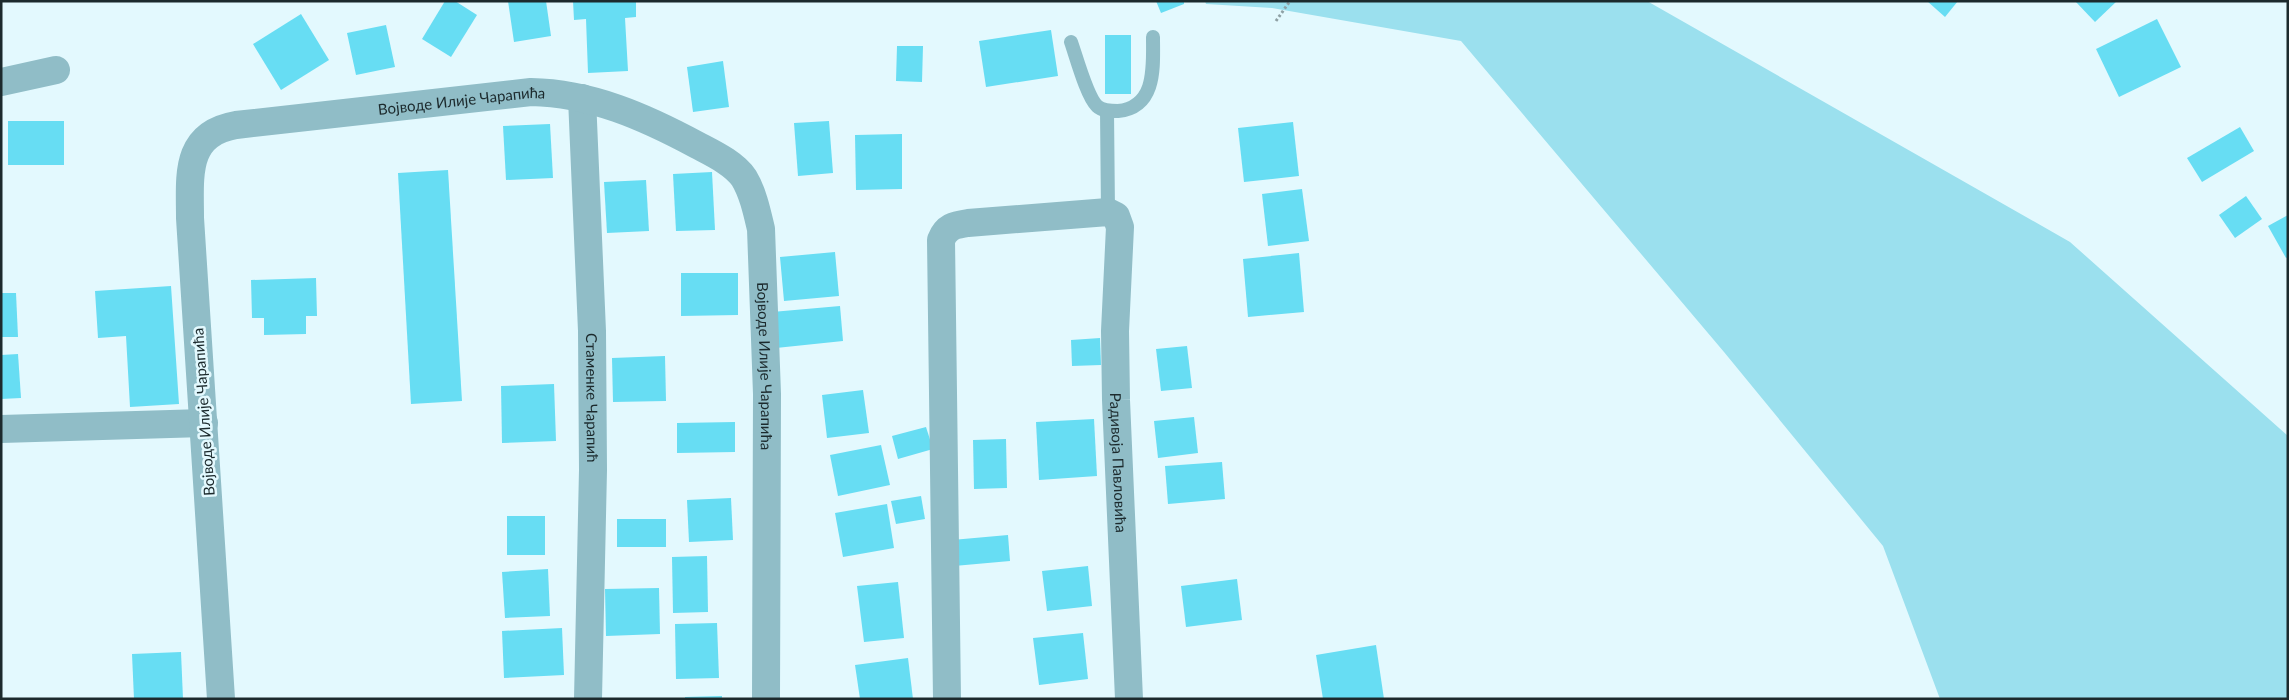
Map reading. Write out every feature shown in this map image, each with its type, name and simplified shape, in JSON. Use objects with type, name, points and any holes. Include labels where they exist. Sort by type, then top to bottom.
[{"type":"street","points":[[1,82],[56,70]]},
{"type":"street","name":"Војводе Илије Чарапића","points":[[221,699],[190,218],[191,166],[201,142],[220,128],[397,106],[531,92],[555,92],[618,107],[661,125],[720,158],[743,177],[755,203],[761,229],[767,394],[766,699]]},
{"type":"street","name":"Стаменке Чарапић","points":[[582,98],[592,331],[593,470],[588,699]]},
{"type":"street","points":[[947,699],[941,240],[945,232],[954,225],[968,222],[1114,220]]},
{"type":"street","name":"Радивоја Павловића","points":[[1114,220],[1116,400],[1129,699]]},
{"type":"street","points":[[1,430],[204,423]]},
{"type":"lane","points":[[1071,42],[1096,106],[1107,111],[1120,111],[1136,105],[1148,92],[1153,72],[1153,37]]},
{"type":"lane","points":[[1107,111],[1114,220]]},
{"type":"path","points":[[1276,22],[1290,1]]},
{"type":"shaded area","points":[[1205,1],[1647,1],[2070,242],[2288,436],[2288,699],[1940,699],[1883,546],[1724,352],[1461,41],[1272,8],[1206,4]]},
{"type":"building","points":[[445,1],[455,1],[477,15],[451,57],[422,39]]},
{"type":"building","points":[[508,1],[546,1],[551,36],[514,42]]},
{"type":"building","points":[[573,1],[636,1],[636,17],[625,18],[628,71],[588,73],[586,19],[574,20]]},
{"type":"building","points":[[1156,1],[1184,1],[1184,4],[1161,13]]},
{"type":"building","points":[[1927,1],[1958,1],[1945,17]]},
{"type":"building","points":[[2075,1],[2117,1],[2095,22]]},
{"type":"building","points":[[301,14],[329,60],[281,90],[253,44]]},
{"type":"building","points":[[2157,19],[2181,67],[2119,97],[2096,49]]},
{"type":"building","points":[[386,25],[395,67],[356,75],[347,33]]},
{"type":"building","points":[[1051,30],[1058,76],[986,87],[979,41]]},
{"type":"building","points":[[1105,35],[1131,35],[1131,94],[1105,94]]},
{"type":"building","points":[[897,46],[923,46],[922,82],[896,81]]},
{"type":"building","points":[[723,61],[729,107],[693,112],[687,67]]},
{"type":"building","points":[[8,121],[64,121],[64,165],[8,165]]},
{"type":"building","points":[[829,121],[833,173],[798,176],[794,123]]},
{"type":"building","points":[[1293,122],[1299,176],[1244,182],[1238,128]]},
{"type":"building","points":[[550,124],[553,178],[506,180],[503,126]]},
{"type":"building","points":[[2240,127],[2254,151],[2202,182],[2187,158]]},
{"type":"building","points":[[902,134],[902,189],[856,190],[855,135]]},
{"type":"building","points":[[448,170],[462,401],[411,404],[398,173]]},
{"type":"building","points":[[712,172],[715,230],[676,231],[673,174]]},
{"type":"building","points":[[646,180],[649,231],[607,233],[604,182]]},
{"type":"building","points":[[1302,189],[1309,241],[1268,246],[1262,194]]},
{"type":"building","points":[[2246,196],[2262,219],[2235,238],[2219,215]]},
{"type":"building","points":[[2288,215],[2288,257],[2286,258],[2268,226]]},
{"type":"building","points":[[835,252],[839,296],[784,301],[780,257]]},
{"type":"building","points":[[1299,253],[1304,312],[1248,317],[1243,259]]},
{"type":"building","points":[[681,273],[738,273],[738,315],[681,316]]},
{"type":"building","points":[[316,278],[317,316],[306,316],[306,334],[264,335],[264,318],[252,318],[251,280]]},
{"type":"building","points":[[171,286],[179,404],[130,407],[126,336],[98,338],[95,291]]},
{"type":"building","points":[[1,293],[16,293],[18,337],[1,337]]},
{"type":"building","points":[[840,306],[843,341],[776,348],[772,312]]},
{"type":"building","points":[[1100,338],[1101,365],[1072,366],[1071,340]]},
{"type":"building","points":[[1187,346],[1192,388],[1161,391],[1156,349]]},
{"type":"building","points":[[18,354],[21,398],[1,399],[1,355]]},
{"type":"building","points":[[665,356],[666,401],[613,402],[612,358]]},
{"type":"building","points":[[554,384],[556,441],[502,443],[501,386]]},
{"type":"building","points":[[863,390],[869,433],[827,438],[822,395]]},
{"type":"building","points":[[1194,417],[1198,453],[1158,458],[1154,421]]},
{"type":"building","points":[[1094,419],[1097,476],[1039,480],[1036,422]]},
{"type":"building","points":[[735,422],[735,452],[677,453],[677,423]]},
{"type":"building","points":[[926,427],[933,449],[898,459],[892,436]]},
{"type":"building","points":[[1006,439],[1007,488],[974,489],[973,440]]},
{"type":"building","points":[[881,445],[890,485],[838,496],[830,455]]},
{"type":"building","points":[[1222,462],[1225,499],[1168,504],[1165,466]]},
{"type":"building","points":[[921,496],[925,519],[896,524],[891,501]]},
{"type":"building","points":[[731,498],[733,540],[689,542],[687,500]]},
{"type":"building","points":[[887,504],[894,548],[843,557],[835,513]]},
{"type":"building","points":[[507,516],[545,516],[545,555],[507,555]]},
{"type":"building","points":[[617,519],[666,519],[666,547],[617,547]]},
{"type":"building","points":[[1008,535],[1010,561],[954,566],[952,540]]},
{"type":"building","points":[[707,556],[708,612],[673,613],[672,557]]},
{"type":"building","points":[[1088,566],[1092,606],[1047,611],[1042,571]]},
{"type":"building","points":[[548,569],[550,616],[505,618],[502,572]]},
{"type":"building","points":[[1237,579],[1242,620],[1186,627],[1181,586]]},
{"type":"building","points":[[898,582],[904,638],[864,642],[857,586]]},
{"type":"building","points":[[659,588],[660,634],[606,636],[605,589]]},
{"type":"building","points":[[717,623],[719,678],[676,679],[675,624]]},
{"type":"building","points":[[562,628],[564,675],[504,678],[502,631]]},
{"type":"building","points":[[1083,633],[1088,679],[1039,685],[1033,638]]},
{"type":"building","points":[[1376,645],[1384,699],[1323,699],[1316,655]]},
{"type":"building","points":[[181,652],[183,699],[134,699],[132,654]]},
{"type":"building","points":[[908,658],[913,699],[860,699],[855,665]]},
{"type":"building","points":[[722,696],[722,699],[685,699],[685,697]]}]
